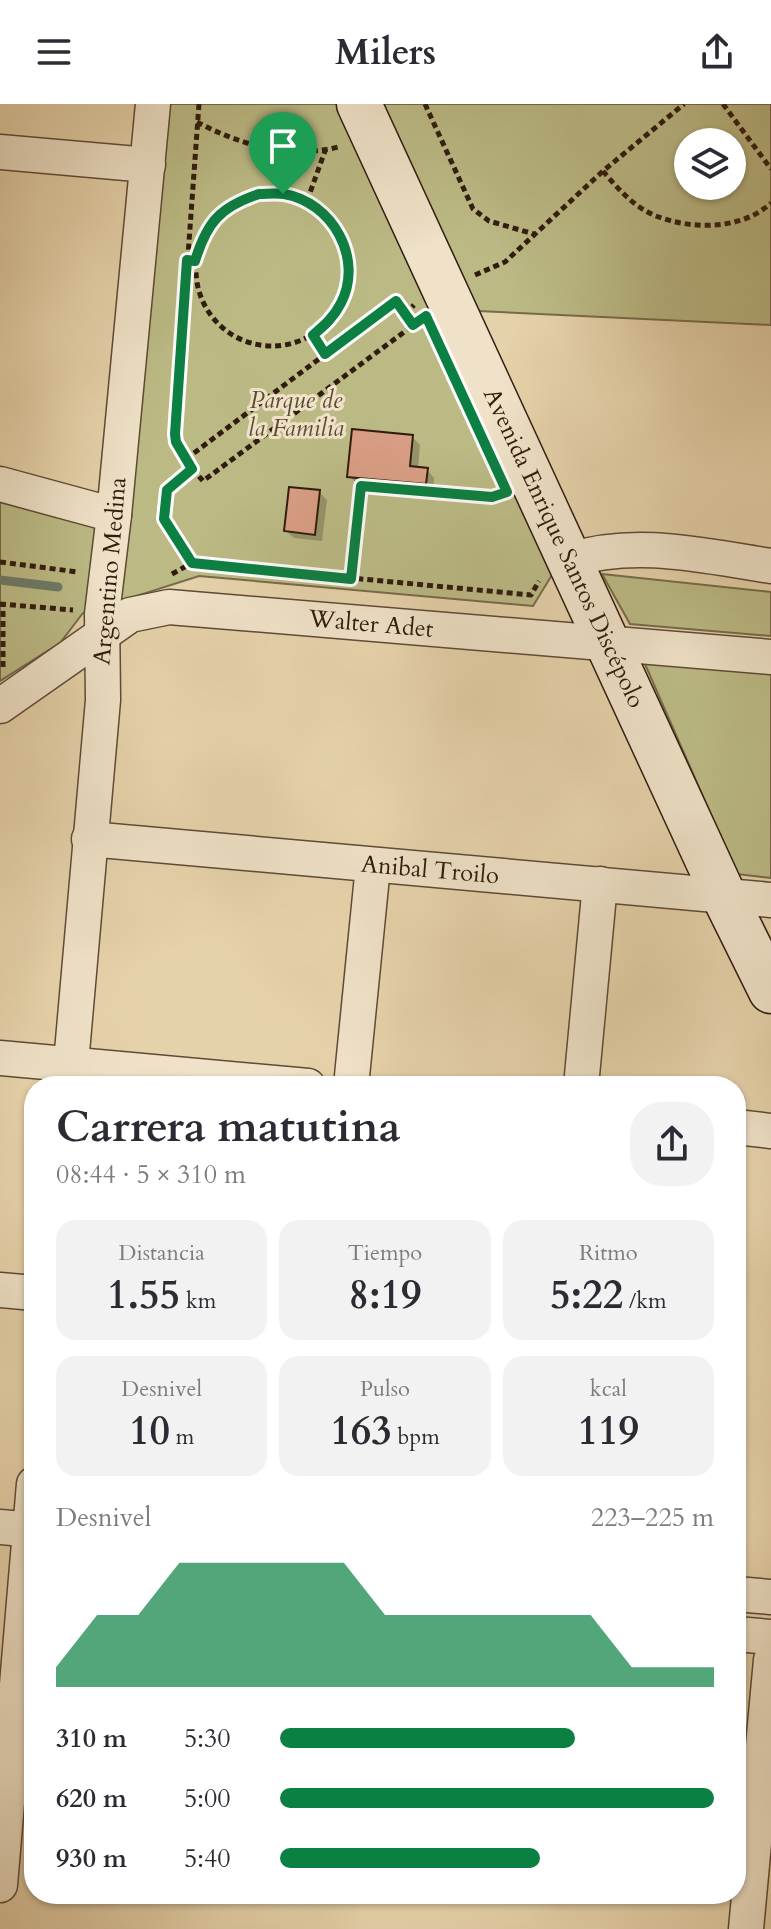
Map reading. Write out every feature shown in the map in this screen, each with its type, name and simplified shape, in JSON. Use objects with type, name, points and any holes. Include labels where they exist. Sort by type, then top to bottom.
[{"type":"main road","name":"Avenida Enrique Santos Discépolo","points":[[359,104],[435,300],[557,564],[608,644],[771,991]]},
{"type":"street","name":"Argentino Medina","points":[[70,1075],[103,700],[101,633],[153,104]]},
{"type":"street","points":[[0,152],[148,165]]},
{"type":"street","points":[[0,484],[114,515]]},
{"type":"street","points":[[557,564],[622,549],[669,551],[771,566]]},
{"type":"street","name":"Walter Adet","points":[[0,706],[130,615],[169,607],[771,657]]},
{"type":"street","name":"Anibal Troilo","points":[[89,839],[771,900]]},
{"type":"street","points":[[352,1076],[373,866]]},
{"type":"street","points":[[582,1076],[600,884]]},
{"type":"street","points":[[0,1058],[70,1075],[92,1076]]},
{"type":"street","points":[[746,1128],[771,1131]]},
{"type":"street","points":[[0,1290],[24,1292]]},
{"type":"street","points":[[0,1885],[20,1810],[21,1529]]},
{"type":"street","points":[[746,1595],[771,1597]]},
{"type":"street","points":[[746,1635],[771,1637]]},
{"type":"street","points":[[746,1852],[771,1660]]},
{"type":"street","points":[[745,1904],[746,1929]]},
{"type":"path","points":[[199,104],[175,434],[186,459],[203,481],[413,325],[435,300],[505,262],[603,171],[684,104]]},
{"type":"path","points":[[425,104],[473,209],[489,221],[534,234]]},
{"type":"path","points":[[723,104],[771,169]]},
{"type":"path","points":[[197,122],[221,135],[262,147],[300,152],[344,146]]},
{"type":"path","points":[[307,201],[325,151]]},
{"type":"path","points":[[603,171],[623,195],[655,216],[693,224],[732,225],[763,211],[771,203]]},
{"type":"path","points":[[259,194],[283,194],[307,201],[326,215],[340,233],[348,255],[349,278],[343,300],[331,320],[313,335],[290,345],[266,346],[242,340],[221,327],[205,308],[196,285],[195,261],[202,237],[216,217],[235,202],[259,194]]},
{"type":"path","points":[[187,260],[195,261]]},
{"type":"path","points":[[405,314],[424,295],[435,300]]},
{"type":"path","points":[[186,459],[396,301],[413,325]]},
{"type":"path","points":[[313,335],[325,354]]},
{"type":"path","points":[[192,469],[167,490],[164,519],[192,563],[531,595],[557,564]]},
{"type":"path","points":[[351,579],[361,486],[492,497],[507,492]]},
{"type":"path","points":[[0,562],[90,573]]},
{"type":"path","points":[[2,673],[3,604]]},
{"type":"path","points":[[64,619],[78,604]]},
{"type":"path","points":[[2,673],[14,663]]},
{"type":"green space","name":"Parque de la Familia","points":[[153,104],[771,104],[771,325],[435,309],[555,570],[533,606],[199,576],[83,613],[60,643],[0,681],[0,484],[113,514]]},
{"type":"green space","points":[[602,574],[771,592],[771,636],[630,624]]},
{"type":"green space","points":[[641,655],[771,665],[771,878],[737,874]]},
{"type":"building","points":[[352,429],[413,435],[410,466],[428,468],[426,484],[347,477]]},
{"type":"building","points":[[289,487],[320,490],[315,535],[284,531]]},
{"type":"waterway","points":[[0,580],[58,587]]},
{"type":"route","points":[[259,194],[283,194],[307,201],[326,215],[340,233],[348,255],[349,278],[343,300],[331,320],[313,335],[325,354],[396,301],[413,325],[426,316],[507,492],[492,497],[361,486],[351,579],[192,563],[164,519],[167,490],[192,469],[176,442],[175,434],[187,260],[195,261],[202,237],[216,217],[235,202],[259,194]]}]
